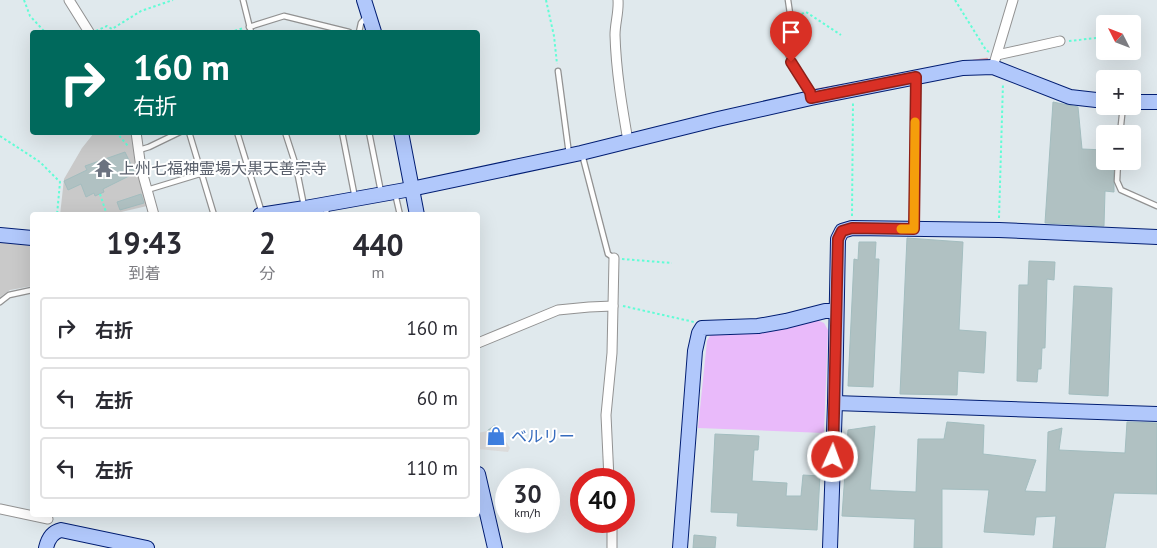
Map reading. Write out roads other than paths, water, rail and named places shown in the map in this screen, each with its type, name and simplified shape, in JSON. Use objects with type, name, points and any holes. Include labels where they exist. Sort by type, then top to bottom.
[{"type":"street","points":[[69,0],[89,30]]},
{"type":"street","points":[[364,0],[372,30]]},
{"type":"street","points":[[618,0],[619,10],[615,33],[618,81],[628,141]]},
{"type":"street","points":[[995,61],[1013,0]]},
{"type":"street","points":[[291,212],[305,208],[326,210],[355,200],[575,154],[811,98],[995,61],[1060,40]]},
{"type":"street","points":[[995,61],[1008,72],[1044,88],[1070,96],[1096,100]]},
{"type":"street","points":[[914,229],[916,77]]},
{"type":"street","points":[[1141,102],[1157,102]]},
{"type":"street","points":[[136,135],[153,212]]},
{"type":"street","points":[[402,135],[416,212]]},
{"type":"street","points":[[830,548],[838,239],[842,231],[852,228],[999,230],[1157,236]]},
{"type":"street","points":[[0,235],[30,238]]},
{"type":"street","points":[[608,468],[606,414],[612,353],[614,258]]},
{"type":"street","points":[[480,342],[558,310],[613,306]]},
{"type":"street","points":[[680,548],[695,351],[702,328],[710,326],[758,326],[825,311],[836,311]]},
{"type":"street","points":[[835,402],[1157,414]]},
{"type":"street","points":[[480,483],[495,548]]},
{"type":"street","points":[[0,508],[30,514]]},
{"type":"street","points":[[49,517],[54,533]]},
{"type":"street","points":[[46,548],[48,540],[54,533],[61,530],[147,548]]},
{"type":"street","points":[[612,533],[612,548]]},
{"type":"lane","points":[[243,0],[246,6],[250,30]]},
{"type":"lane","points":[[788,0],[792,27],[786,40],[787,51],[791,62],[810,92],[811,98]]},
{"type":"lane","points":[[359,30],[361,23],[369,15]]},
{"type":"lane","points":[[249,27],[280,16],[341,30]]},
{"type":"lane","points":[[325,30],[326,26]]},
{"type":"lane","points":[[558,71],[575,154],[608,254],[614,258]]},
{"type":"lane","points":[[139,150],[149,148],[174,135]]},
{"type":"lane","points":[[190,135],[213,212]]},
{"type":"lane","points":[[238,135],[260,212]]},
{"type":"lane","points":[[286,135],[296,166],[305,208]]},
{"type":"lane","points":[[343,135],[355,200]]},
{"type":"lane","points":[[370,135],[388,193],[398,212]]},
{"type":"lane","points":[[1117,170],[1116,181],[1121,190],[1157,206]]},
{"type":"lane","points":[[147,190],[202,174]]},
{"type":"lane","points":[[0,302],[9,295],[30,290]]},
{"type":"waterway","points":[[973,61],[987,59]]},
{"type":"waterway","points":[[815,90],[843,85]]},
{"type":"place","name":"上州七福神霊場大黒天善宗寺","points":[[104,168]]},
{"type":"place","name":"ベルリー","points":[[496,436]]}]
